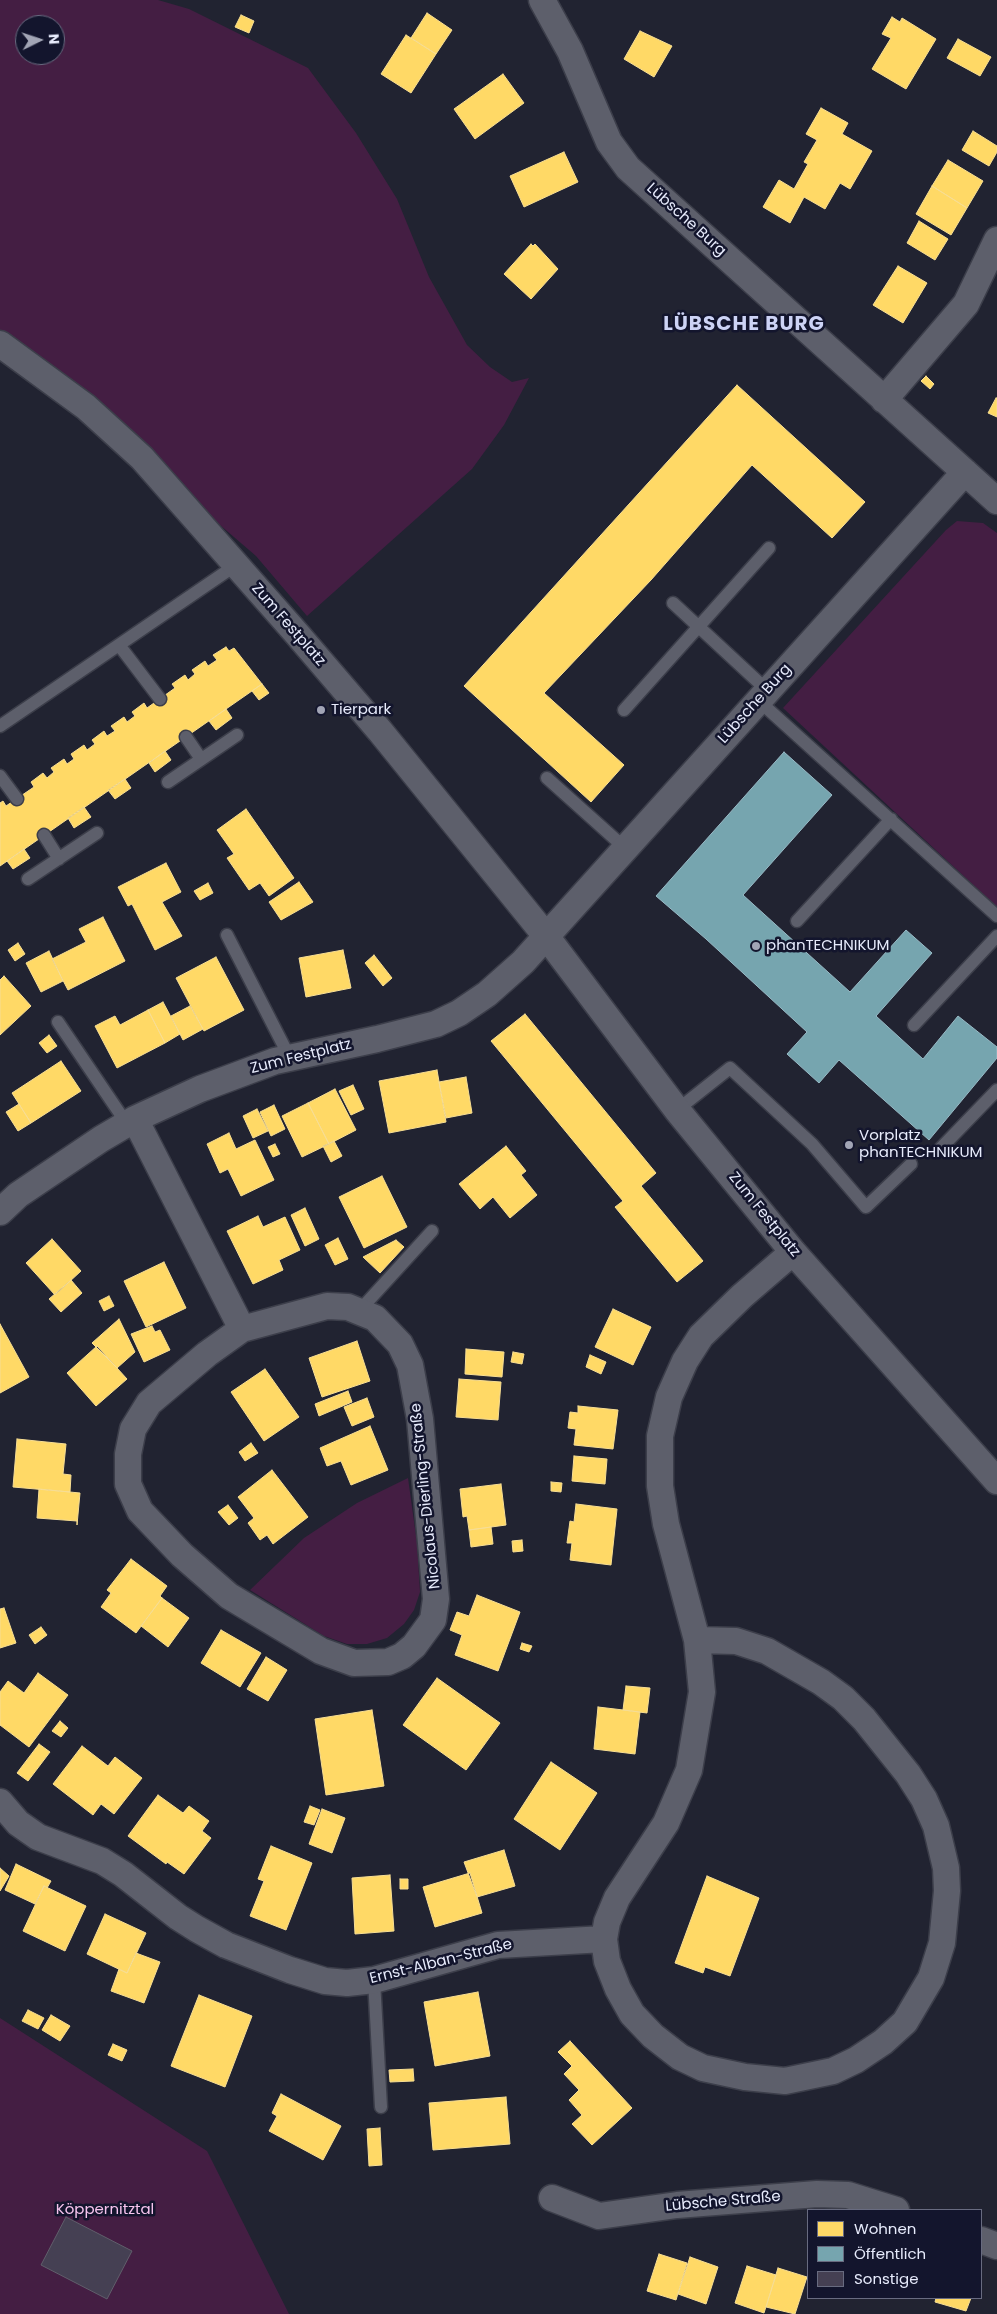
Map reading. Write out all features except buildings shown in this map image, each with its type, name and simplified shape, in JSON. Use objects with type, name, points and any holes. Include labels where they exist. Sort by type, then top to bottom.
[{"type":"street","name":"Lübsche Burg","points":[[542,0],[570,51],[609,142],[628,168],[997,501]]},
{"type":"street","points":[[884,400],[966,304],[997,240]]},
{"type":"street","name":"Zum Festplatz","points":[[0,344],[86,407],[142,458],[236,565],[380,731],[546,936],[677,1110],[793,1252],[997,1481]]},
{"type":"street","name":"Lübsche Burg","points":[[546,936],[964,472]]},
{"type":"street","name":"Zum Festplatz","points":[[0,1212],[18,1195],[131,1122],[235,1074],[290,1058],[419,1029],[459,1013],[510,975],[546,936]]},
{"type":"street","points":[[131,1122],[242,1329]]},
{"type":"street","points":[[697,1640],[736,1641],[767,1651],[821,1682],[864,1719],[908,1774],[924,1799],[936,1826],[946,1868],[947,1891],[942,1944],[931,1978],[905,2022],[883,2042],[856,2060],[833,2071],[785,2081],[745,2077],[702,2068],[680,2057],[653,2036],[632,2014],[618,1989],[606,1961],[604,1939],[606,1922],[617,1898],[666,1823],[689,1770],[702,1692],[697,1640],[666,1524],[660,1486],[660,1436],[669,1396],[685,1361],[701,1336],[742,1296],[793,1252]]},
{"type":"street","name":"Nicolaus-Dierling-Straße","points":[[327,1306],[348,1307],[360,1310],[375,1318],[389,1330],[400,1344],[410,1365],[420,1419],[436,1599],[433,1620],[414,1646],[402,1656],[388,1662],[354,1662],[320,1651],[229,1596],[151,1525],[140,1511],[128,1484],[128,1454],[133,1429],[149,1403],[207,1354],[242,1329],[327,1306]]},
{"type":"street","name":"Ernst-Alban-Straße","points":[[0,1802],[18,1823],[38,1837],[102,1862],[123,1874],[178,1917],[226,1945],[325,1982],[347,1983],[374,1980],[498,1946],[604,1939]]},
{"type":"street","name":"Lübsche Straße","points":[[552,2198],[599,2216],[677,2205],[817,2194],[848,2195],[893,2209]]},
{"type":"street","points":[[982,2240],[997,2246]]},
{"type":"lane","points":[[624,710],[769,548]]},
{"type":"lane","points":[[0,726],[236,565]]},
{"type":"lane","points":[[673,604],[698,626],[764,696],[891,819],[997,916]]},
{"type":"lane","points":[[119,645],[160,699]]},
{"type":"lane","points":[[168,782],[237,735]]},
{"type":"lane","points":[[186,737],[201,760]]},
{"type":"lane","points":[[0,776],[17,799]]},
{"type":"lane","points":[[547,778],[625,848]]},
{"type":"lane","points":[[797,921],[891,819]]},
{"type":"lane","points":[[28,879],[97,833]]},
{"type":"lane","points":[[44,835],[59,859]]},
{"type":"lane","points":[[227,935],[290,1058]]},
{"type":"lane","points":[[914,1025],[997,936]]},
{"type":"lane","points":[[58,1022],[131,1122]]},
{"type":"lane","points":[[677,1110],[730,1068],[812,1144],[866,1207],[912,1164]]},
{"type":"lane","points":[[940,1149],[997,1090]]},
{"type":"lane","points":[[360,1310],[432,1231]]},
{"type":"lane","points":[[374,1980],[381,2107]]},
{"type":"green space","points":[[0,0],[158,0],[189,9],[308,68],[356,133],[397,199],[429,277],[467,345],[490,367],[512,382],[529,378],[504,425],[472,469],[307,616],[256,556],[142,458],[0,344]]},
{"type":"green space","points":[[957,521],[983,523],[997,533],[997,907],[783,708],[946,530]]},
{"type":"green space","points":[[408,1478],[417,1543],[420,1592],[414,1610],[404,1624],[387,1638],[367,1644],[347,1644],[324,1636],[250,1590],[304,1538],[357,1503]]},
{"type":"green space","name":"Köppernitztal","points":[[0,2018],[207,2151],[289,2314],[0,2314]]},
{"type":"place","name":"Tierpark","points":[[321,710]]},
{"type":"place","name":"phanTECHNIKUM","points":[[756,946]]},
{"type":"place","name":"Vorplatz phanTECHNIKUM","points":[[849,1145]]},
{"type":"district","name":"LÜBSCHE BURG","points":[[744,325]]}]
